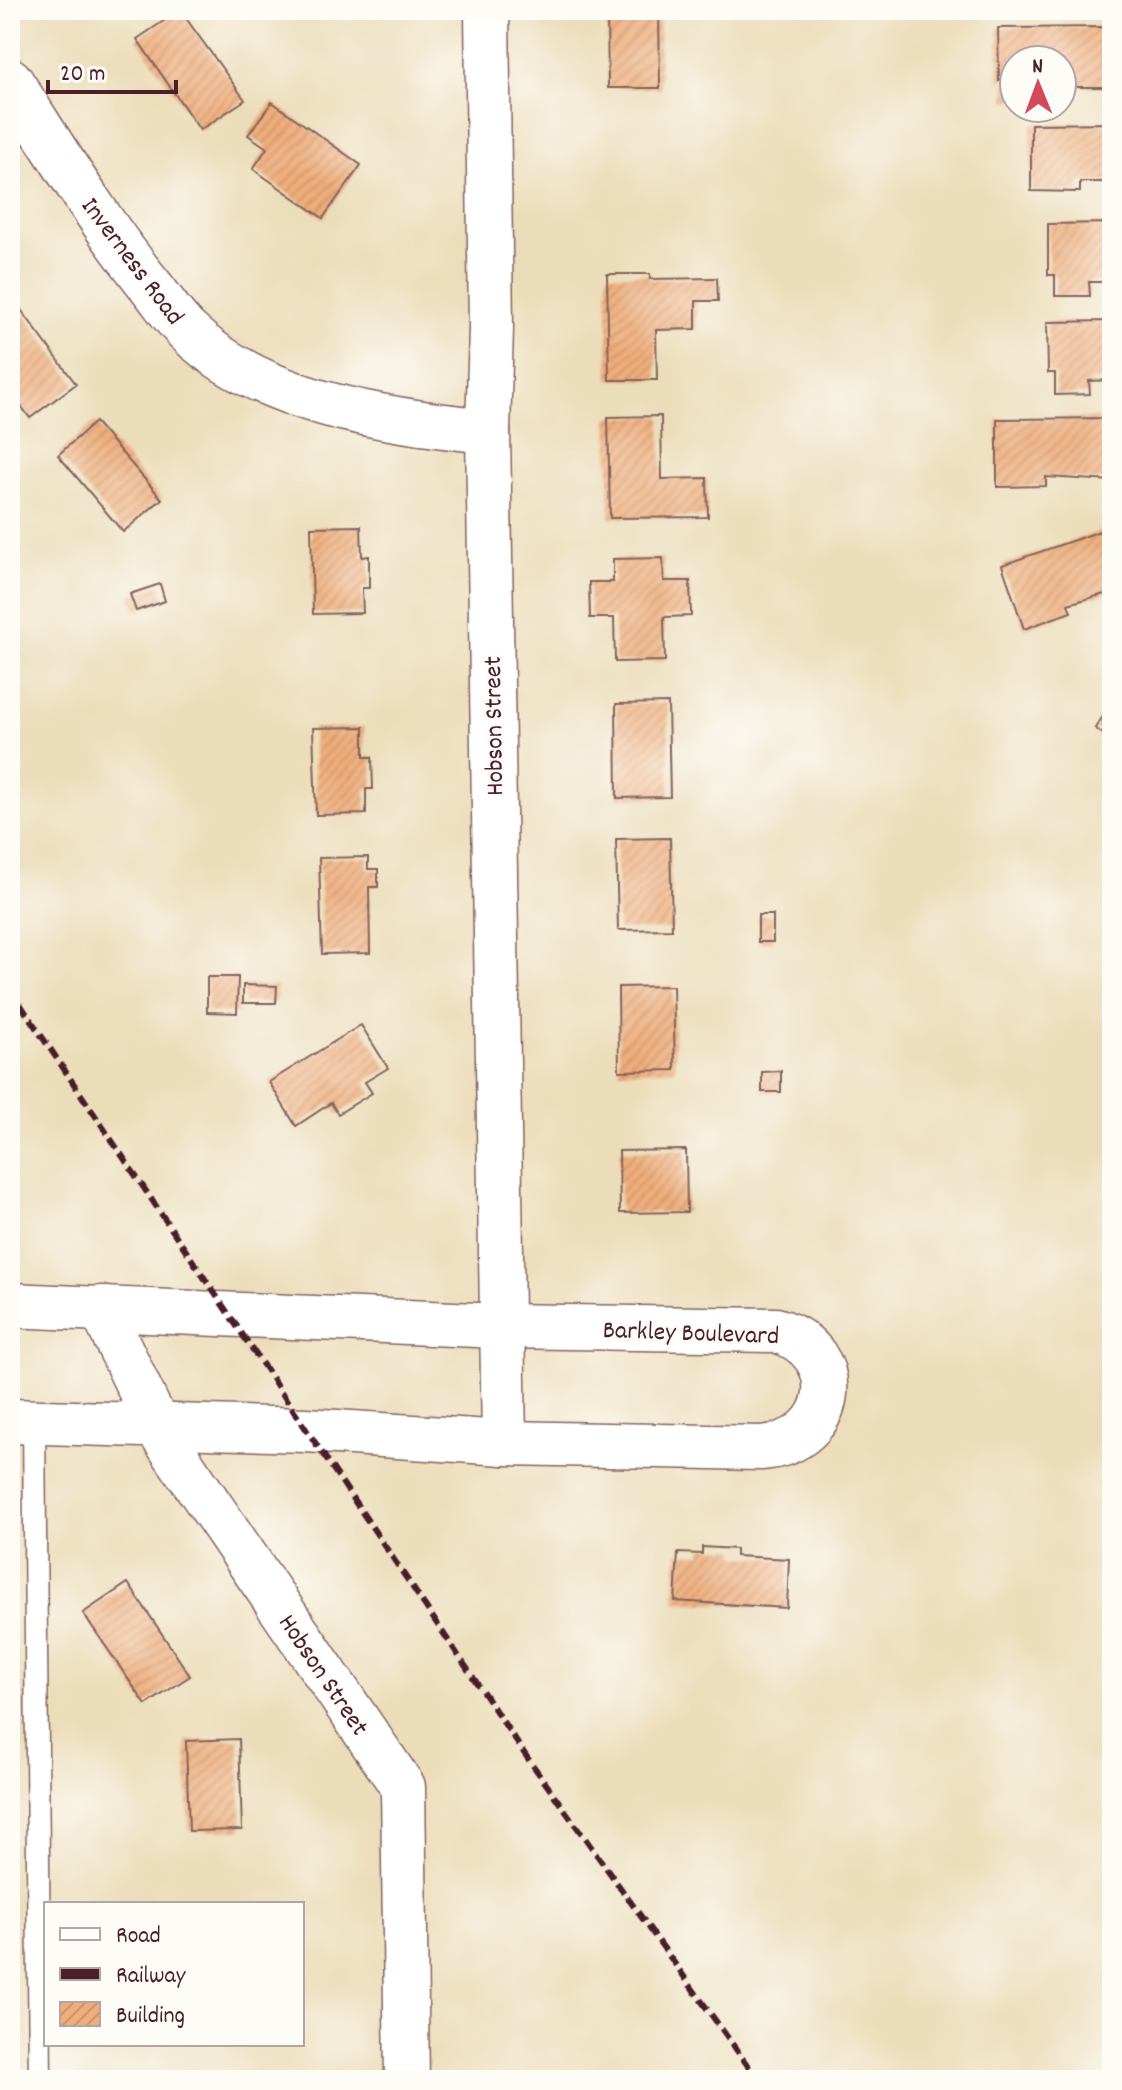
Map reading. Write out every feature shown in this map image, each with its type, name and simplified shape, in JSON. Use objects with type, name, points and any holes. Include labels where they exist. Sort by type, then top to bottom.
[{"type":"street","name":"Hobson Street","points":[[487,10],[491,328],[488,431],[504,1443]]},
{"type":"street","name":"Inverness Road","points":[[10,80],[122,251],[189,333],[241,369],[292,392],[390,420],[488,431]]},
{"type":"street","name":"Barkley Boulevard","points":[[10,1305],[500,1326],[776,1330],[806,1344],[816,1356],[826,1387],[824,1404],[807,1432],[778,1447],[504,1443],[157,1425],[22,1422]]},
{"type":"street","name":"Hobson Street","points":[[101,1308],[157,1425],[403,1787],[407,2080]]},
{"type":"lane","points":[[22,1422],[40,2080]]},
{"type":"building","points":[[180,10],[245,100],[200,130],[137,39]]},
{"type":"building","points":[[607,10],[659,10],[660,88],[608,88]]},
{"type":"building","points":[[1104,27],[1104,54],[1112,54],[1112,87],[1078,87],[1078,44],[998,44],[998,28]]},
{"type":"building","points":[[272,102],[361,165],[323,218],[253,169],[267,148],[248,135]]},
{"type":"building","points":[[1112,123],[1112,182],[1080,182],[1080,192],[1031,191],[1031,124]]},
{"type":"building","points":[[1112,223],[1112,282],[1089,282],[1090,296],[1055,296],[1055,275],[1048,275],[1048,224]]},
{"type":"building","points":[[607,274],[650,274],[650,279],[717,278],[718,301],[696,301],[696,329],[656,330],[657,380],[609,380]]},
{"type":"building","points":[[19,307],[76,384],[30,418],[10,391],[10,313]]},
{"type":"building","points":[[1112,321],[1112,380],[1089,381],[1090,394],[1055,395],[1055,373],[1048,373],[1047,322]]},
{"type":"building","points":[[661,416],[662,479],[707,478],[708,517],[610,518],[608,417]]},
{"type":"building","points":[[1112,418],[1112,481],[1046,477],[1046,486],[997,487],[997,419]]},
{"type":"building","points":[[95,422],[162,499],[123,532],[58,455]]},
{"type":"building","points":[[361,526],[362,557],[369,556],[369,588],[362,588],[363,613],[313,614],[311,527]]},
{"type":"building","points":[[1112,527],[1112,592],[1068,604],[1071,612],[1024,629],[1002,565]]},
{"type":"building","points":[[663,558],[664,581],[690,581],[691,616],[664,617],[665,661],[615,662],[614,618],[590,618],[589,582],[613,582],[613,559]]},
{"type":"building","points":[[160,584],[165,601],[136,611],[130,594]]},
{"type":"building","points":[[668,703],[670,797],[617,798],[616,704]]},
{"type":"building","points":[[1112,704],[1112,741],[1095,728]]},
{"type":"building","points":[[364,727],[364,757],[372,757],[373,789],[366,789],[366,814],[316,815],[313,728]]},
{"type":"building","points":[[670,838],[672,929],[618,930],[616,839]]},
{"type":"building","points":[[368,857],[368,869],[378,869],[378,887],[369,887],[370,953],[322,954],[319,858]]},
{"type":"building","points":[[758,915],[773,915],[773,942],[758,942]]},
{"type":"building","points":[[207,977],[238,977],[237,1013],[207,1012]]},
{"type":"building","points":[[243,985],[277,986],[276,1003],[243,1003]]},
{"type":"building","points":[[673,986],[675,1070],[619,1071],[618,987]]},
{"type":"building","points":[[361,1025],[388,1068],[365,1082],[372,1093],[338,1114],[331,1103],[296,1126],[269,1082]]},
{"type":"building","points":[[781,1071],[781,1092],[762,1092],[762,1072]]},
{"type":"building","points":[[686,1150],[687,1212],[620,1213],[619,1151]]},
{"type":"building","points":[[702,1547],[736,1549],[736,1556],[789,1559],[787,1608],[675,1601],[678,1553],[702,1554]]},
{"type":"building","points":[[128,1583],[190,1676],[146,1705],[83,1613]]},
{"type":"building","points":[[239,1739],[242,1830],[189,1831],[186,1741]]},
{"type":"railway","points":[[10,989],[524,1753],[758,2080]]}]
